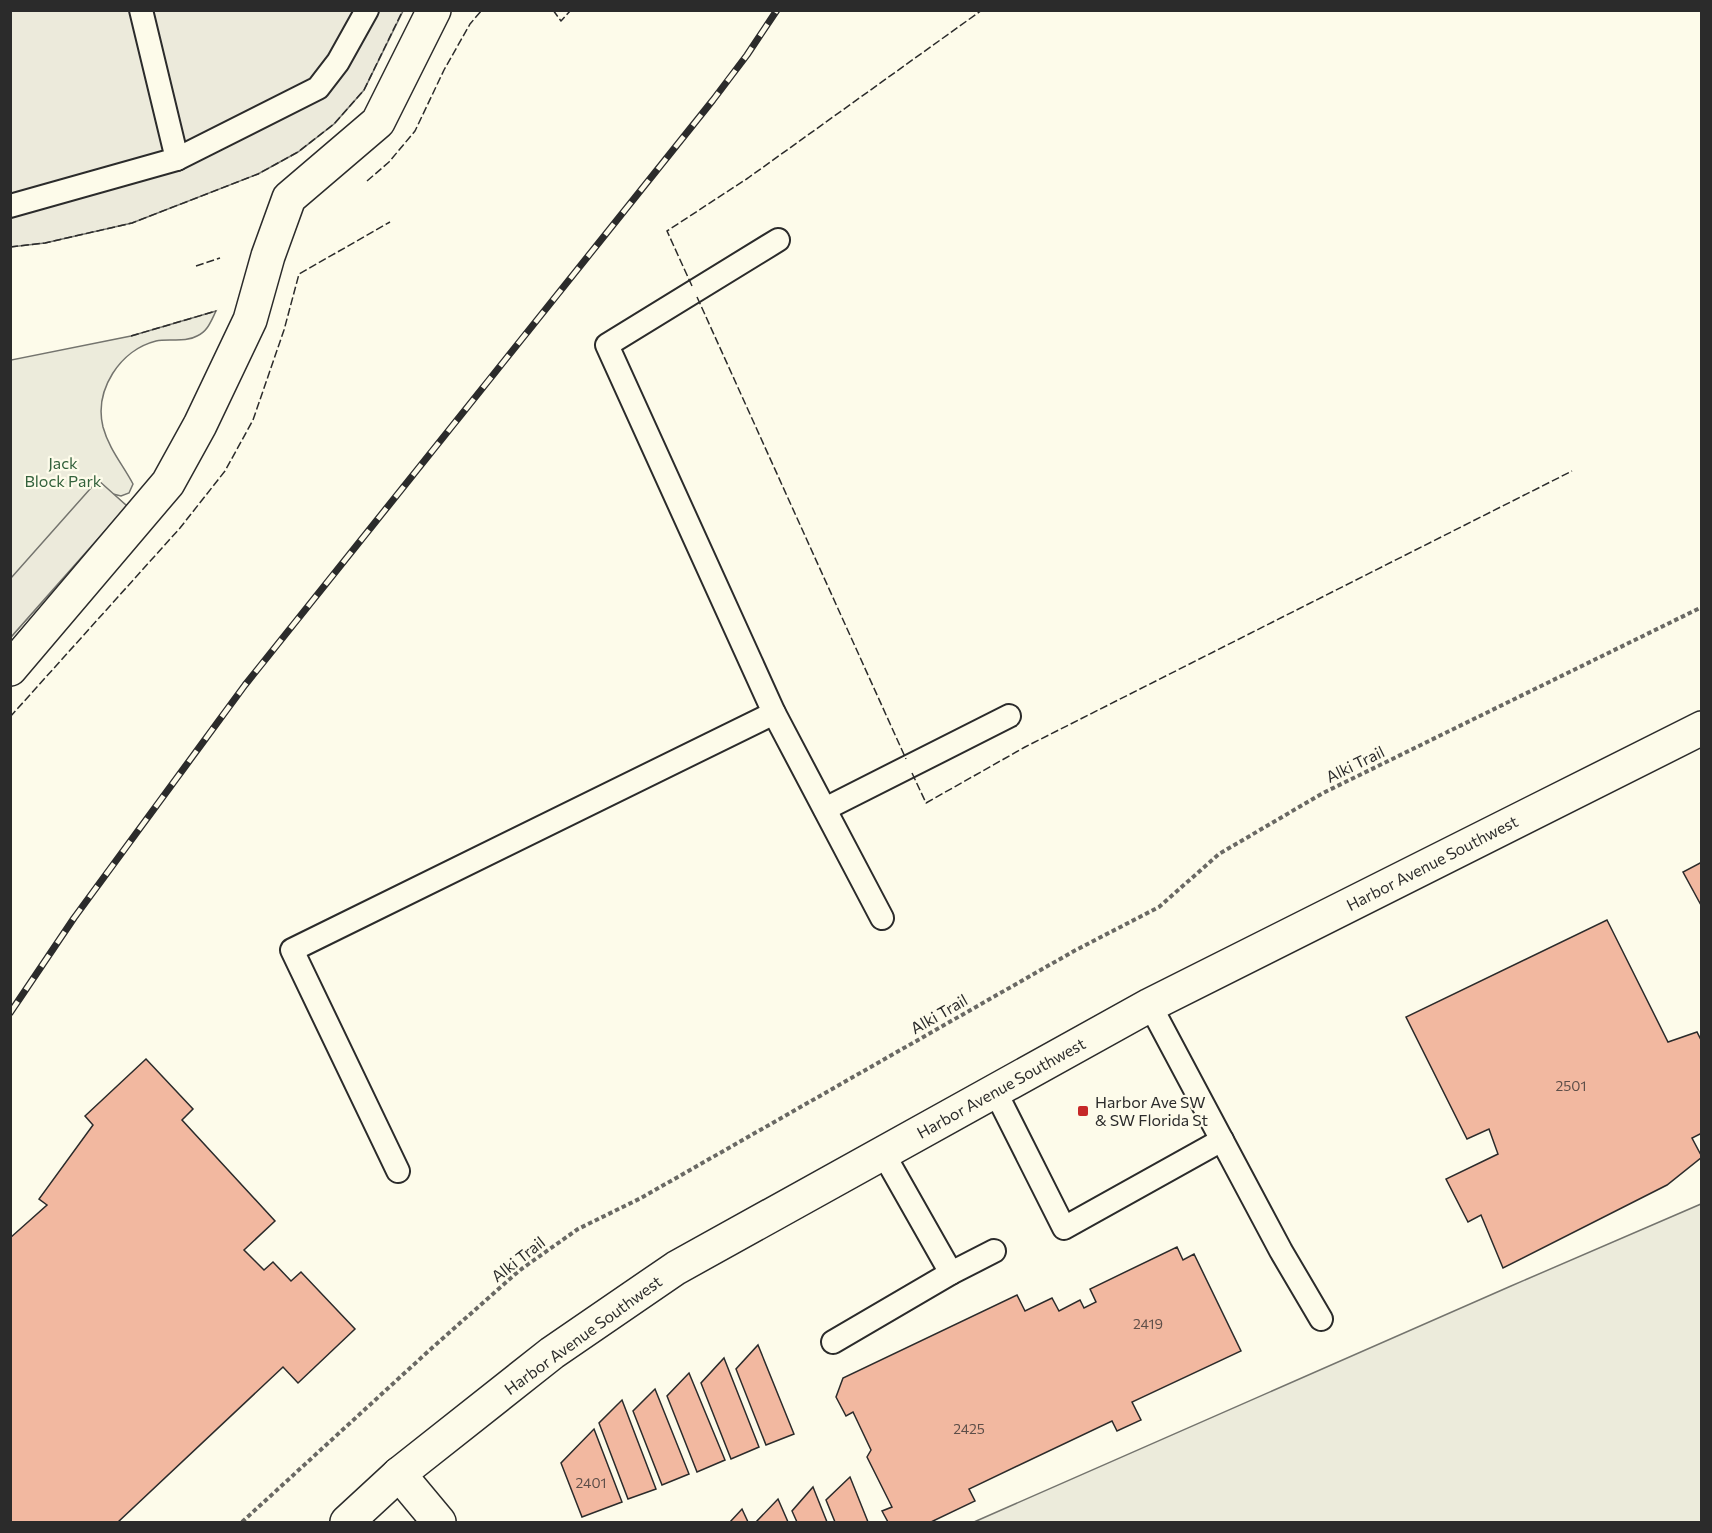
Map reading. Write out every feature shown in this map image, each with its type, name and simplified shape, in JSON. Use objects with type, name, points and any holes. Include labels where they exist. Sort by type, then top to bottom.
[{"type":"main road","points":[[10,669],[168,483],[200,425],[250,320],[268,256],[289,198],[378,122],[434,10]]},
{"type":"main road","name":"Harbor Avenue Southwest","points":[[347,1522],[399,1474],[552,1353],[676,1268],[1150,1005],[1701,728]]},
{"type":"main road","points":[[399,1474],[439,1522]]},
{"type":"lane","points":[[141,10],[177,159]]},
{"type":"lane","points":[[10,206],[177,159],[318,88],[338,62],[366,10]]},
{"type":"lane","points":[[778,240],[607,345],[774,713],[882,918]]},
{"type":"lane","points":[[398,1171],[292,950],[774,713]]},
{"type":"lane","points":[[825,809],[1009,716]]},
{"type":"lane","points":[[1150,1005],[1281,1251],[1322,1319]]},
{"type":"lane","points":[[995,1091],[1064,1228],[1222,1140]]},
{"type":"lane","points":[[883,1153],[951,1274]]},
{"type":"lane","points":[[833,1342],[994,1251]]},
{"type":"path","name":"Alki Trail","points":[[242,1522],[520,1270],[578,1229],[641,1198],[1074,951],[1159,907],[1219,854],[1323,793],[1701,607]]},
{"type":"green space","name":"Jack Block Park","points":[[216,311],[201,334],[187,339],[156,341],[143,346],[121,362],[113,374],[102,399],[101,413],[109,443],[133,484],[129,493],[121,496],[113,494],[127,506],[11,637],[11,360],[131,336]]},
{"type":"green space","points":[[1701,1204],[1701,1522],[974,1522],[1511,1286]]},
{"type":"shaded area","points":[[10,11],[403,11],[364,90],[334,124],[298,152],[258,174],[132,223],[45,243],[11,247]]},
{"type":"shaded area","points":[[98,480],[127,506],[11,637],[11,578]]},
{"type":"building","points":[[1702,862],[1702,907],[1683,872]]},
{"type":"building","points":[[1607,920],[1668,1042],[1697,1032],[1702,1042],[1702,1133],[1692,1138],[1702,1157],[1667,1185],[1503,1268],[1481,1215],[1468,1222],[1446,1179],[1498,1154],[1489,1129],[1467,1139],[1406,1017]]},
{"type":"building","points":[[146,1059],[193,1109],[182,1120],[275,1221],[244,1250],[264,1270],[273,1262],[291,1281],[301,1272],[355,1329],[298,1383],[283,1367],[118,1522],[10,1522],[10,1238],[47,1205],[39,1199],[93,1125],[85,1116]]},
{"type":"building","points":[[1177,1247],[1183,1260],[1194,1254],[1241,1351],[1132,1402],[1141,1420],[1117,1431],[1112,1421],[969,1489],[975,1501],[931,1522],[888,1522],[882,1511],[892,1507],[867,1457],[871,1450],[853,1412],[846,1416],[836,1397],[843,1378],[1017,1295],[1025,1311],[1052,1298],[1059,1311],[1080,1300],[1084,1308],[1096,1302],[1090,1289]]},
{"type":"building","points":[[758,1345],[794,1434],[766,1445],[736,1369]]},
{"type":"building","points":[[724,1358],[759,1447],[731,1459],[701,1383]]},
{"type":"building","points":[[689,1373],[725,1460],[697,1472],[667,1396]]},
{"type":"building","points":[[655,1389],[689,1474],[662,1485],[633,1411]]},
{"type":"building","points":[[622,1400],[656,1489],[628,1499],[599,1423]]},
{"type":"building","points":[[594,1429],[622,1502],[582,1517],[561,1463]]},
{"type":"building","points":[[850,1477],[868,1522],[835,1522],[826,1500]]},
{"type":"building","points":[[813,1487],[827,1522],[797,1522],[792,1511]]},
{"type":"building","points":[[778,1499],[788,1522],[756,1522]]},
{"type":"building","points":[[742,1509],[748,1522],[730,1522]]},
{"type":"railway","points":[[10,1013],[74,918],[245,685],[713,100],[777,10]]},
{"type":"fence","points":[[10,247],[45,243],[132,223],[258,174],[298,152],[334,124],[364,90],[403,10]]},
{"type":"fence","points":[[367,181],[389,162],[415,131],[444,70],[470,24],[482,10]]},
{"type":"fence","points":[[553,10],[561,21],[571,10]]},
{"type":"fence","points":[[692,286],[667,231],[748,178],[982,10]]},
{"type":"fence","points":[[10,717],[180,528],[225,471],[253,420],[284,330],[299,274],[390,222]]},
{"type":"fence","points":[[196,266],[220,258]]},
{"type":"fence","points":[[697,297],[906,759]]},
{"type":"fence","points":[[131,336],[216,311]]},
{"type":"fence","points":[[912,773],[926,803],[1025,747],[1572,471]]},
{"type":"place","name":"Harbor Ave SW & SW Florida St","points":[[1083,1111]]}]
